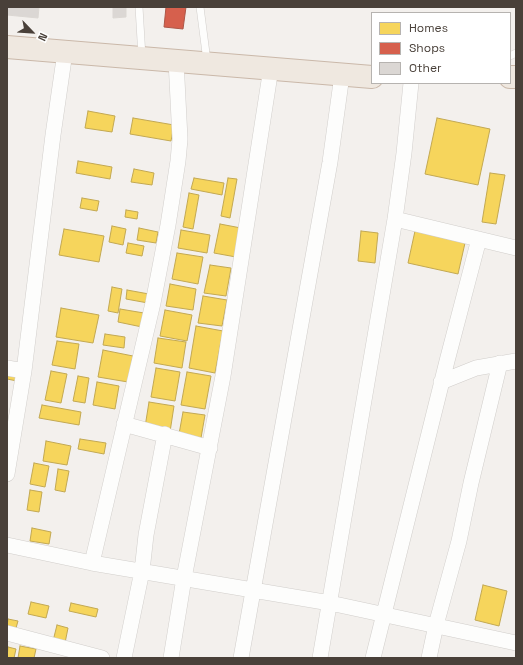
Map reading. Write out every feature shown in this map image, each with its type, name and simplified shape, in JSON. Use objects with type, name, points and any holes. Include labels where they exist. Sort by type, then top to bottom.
[{"type":"highway","points":[[7,47],[371,77]]},
{"type":"street","points":[[7,474],[24,371],[53,135],[65,52]]},
{"type":"street","points":[[92,563],[153,303],[168,225],[178,161],[180,114],[176,60]]},
{"type":"street","points":[[170,658],[223,376],[271,68]]},
{"type":"street","points":[[241,658],[330,162],[342,75]]},
{"type":"street","points":[[320,658],[395,219],[404,153],[411,84]]},
{"type":"street","points":[[395,219],[516,248]]},
{"type":"street","points":[[373,658],[441,382],[479,239]]},
{"type":"street","points":[[441,382],[476,368],[516,361]]},
{"type":"street","points":[[429,658],[436,625],[459,541],[474,469],[500,363]]},
{"type":"street","points":[[7,368],[24,371]]},
{"type":"street","points":[[124,424],[165,434],[210,448]]},
{"type":"street","points":[[124,658],[142,571],[146,535],[165,434]]},
{"type":"street","points":[[7,545],[92,563],[330,603],[516,643]]},
{"type":"street","points":[[7,633],[102,658]]},
{"type":"lane","points":[[139,7],[142,58]]},
{"type":"lane","points":[[200,7],[208,63]]},
{"type":"building: Homes","points":[[88,111],[115,116],[112,132],[85,128]]},
{"type":"building: Homes","points":[[133,118],[174,125],[171,141],[130,134]]},
{"type":"building: Homes","points":[[437,118],[490,129],[478,185],[425,174]]},
{"type":"building: Homes","points":[[78,161],[112,167],[110,179],[76,173]]},
{"type":"building: Homes","points":[[134,169],[154,173],[152,185],[131,182]]},
{"type":"building: Homes","points":[[490,173],[505,175],[496,224],[482,222]]},
{"type":"building: Homes","points":[[194,178],[224,183],[222,195],[191,189]]},
{"type":"building: Homes","points":[[228,178],[237,179],[230,218],[221,216]]},
{"type":"building: Homes","points":[[189,193],[199,195],[193,229],[183,227]]},
{"type":"building: Homes","points":[[82,198],[99,201],[97,211],[80,208]]},
{"type":"building: Homes","points":[[126,210],[138,212],[137,219],[125,217]]},
{"type":"building: Homes","points":[[220,224],[241,228],[236,257],[214,253]]},
{"type":"building: Homes","points":[[112,226],[126,229],[123,245],[109,242]]},
{"type":"building: Homes","points":[[139,228],[158,232],[156,243],[137,240]]},
{"type":"building: Homes","points":[[64,229],[104,236],[99,262],[59,255]]},
{"type":"building: Homes","points":[[181,230],[210,235],[207,253],[178,248]]},
{"type":"building: Homes","points":[[361,231],[378,233],[375,263],[358,261]]},
{"type":"building: Homes","points":[[415,231],[465,243],[458,274],[408,263]]},
{"type":"building: Homes","points":[[128,243],[144,246],[142,256],[126,253]]},
{"type":"building: Homes","points":[[177,253],[203,257],[198,284],[172,279]]},
{"type":"building: Homes","points":[[210,265],[231,268],[226,296],[204,293]]},
{"type":"building: Homes","points":[[170,284],[196,289],[193,310],[166,306]]},
{"type":"building: Homes","points":[[112,287],[122,289],[118,313],[108,311]]},
{"type":"building: Homes","points":[[127,290],[149,294],[148,303],[126,299]]},
{"type":"building: Homes","points":[[203,296],[227,300],[222,326],[198,323]]},
{"type":"building: Homes","points":[[61,308],[99,315],[93,343],[56,337]]},
{"type":"building: Homes","points":[[120,309],[144,313],[142,327],[118,322]]},
{"type":"building: Homes","points":[[165,310],[192,315],[187,341],[160,336]]},
{"type":"building: Homes","points":[[196,326],[223,331],[215,373],[189,368]]},
{"type":"building: Homes","points":[[105,334],[125,337],[124,348],[103,345]]},
{"type":"building: Homes","points":[[158,338],[186,342],[182,368],[154,363]]},
{"type":"building: Homes","points":[[57,341],[79,344],[75,369],[52,365]]},
{"type":"building: Homes","points":[[103,350],[133,356],[128,382],[98,377]]},
{"type":"building: Homes","points":[[156,368],[180,372],[175,401],[151,397]]},
{"type":"building: Homes","points":[[51,371],[67,374],[61,403],[45,400]]},
{"type":"building: Homes","points":[[7,372],[18,373],[17,381],[7,379]]},
{"type":"building: Homes","points":[[187,372],[211,376],[205,409],[181,405]]},
{"type":"building: Homes","points":[[78,376],[89,378],[85,403],[73,401]]},
{"type":"building: Homes","points":[[97,382],[119,386],[115,409],[93,405]]},
{"type":"building: Homes","points":[[149,402],[174,406],[170,432],[145,427]]},
{"type":"building: Homes","points":[[42,405],[81,412],[79,425],[39,418]]},
{"type":"building: Homes","points":[[183,412],[205,415],[201,438],[179,434]]},
{"type":"building: Homes","points":[[80,439],[106,443],[104,454],[78,449]]},
{"type":"building: Homes","points":[[46,441],[71,446],[67,465],[43,461]]},
{"type":"building: Homes","points":[[34,463],[49,466],[45,487],[30,484]]},
{"type":"building: Homes","points":[[58,469],[69,471],[65,492],[55,490]]},
{"type":"building: Homes","points":[[30,490],[42,492],[39,512],[27,510]]},
{"type":"building: Homes","points":[[32,528],[51,532],[49,544],[30,541]]},
{"type":"building: Homes","points":[[483,585],[507,591],[499,626],[475,620]]},
{"type":"building: Homes","points":[[31,602],[49,606],[46,618],[28,614]]},
{"type":"building: Homes","points":[[71,603],[98,609],[96,617],[69,611]]},
{"type":"building: Homes","points":[[8,619],[18,621],[16,628],[7,626]]},
{"type":"building: Homes","points":[[57,625],[68,628],[65,643],[53,641]]},
{"type":"building: Homes","points":[[20,646],[36,649],[34,658],[18,658]]},
{"type":"building: Homes","points":[[8,647],[16,649],[14,658],[7,658]]},
{"type":"building: Shops","points":[[166,7],[186,7],[183,29],[164,27]]},
{"type":"building: Other","points":[[7,7],[39,7],[38,18],[7,15]]},
{"type":"building: Other","points":[[113,7],[126,7],[126,17],[113,18]]}]
